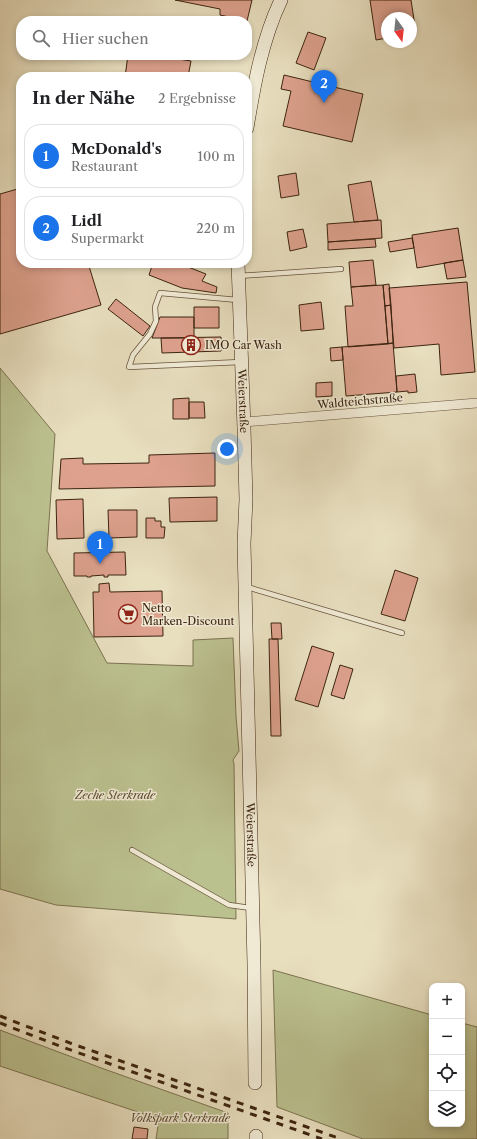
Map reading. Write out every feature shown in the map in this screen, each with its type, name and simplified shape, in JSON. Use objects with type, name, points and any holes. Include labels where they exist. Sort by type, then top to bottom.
[{"type":"main road","points":[[252,96],[272,20],[281,0]]},
{"type":"main road","name":"Weierstraße","points":[[238,268],[246,499],[244,544],[253,908],[255,1083]]},
{"type":"street","name":"Waldteichstraße","points":[[244,422],[477,403]]},
{"type":"lane","points":[[239,276],[341,269]]},
{"type":"lane","points":[[239,300],[160,293],[155,307],[156,321],[150,334],[133,355],[129,367],[242,362]]},
{"type":"lane","points":[[245,586],[402,633]]},
{"type":"lane","points":[[132,850],[230,905],[253,908]]},
{"type":"green space","name":"Zeche Sterkrade","points":[[0,368],[55,434],[47,551],[107,663],[193,666],[193,640],[233,638],[239,751],[233,760],[236,919],[56,905],[0,889]]},
{"type":"green space","points":[[273,970],[429,1014],[429,1127],[465,1127],[465,1024],[477,1027],[477,1139],[363,1139],[277,1107]]},
{"type":"green space","name":"Volkspark Sterkrade","points":[[0,1030],[228,1113],[228,1139],[156,1139],[159,1119],[0,1066]]},
{"type":"building","points":[[175,0],[252,0],[248,16],[220,15],[220,9]]},
{"type":"building","points":[[370,0],[411,0],[413,12],[381,12],[381,39],[376,40]]},
{"type":"building","points":[[308,32],[326,38],[314,70],[296,63]]},
{"type":"building","points":[[127,60],[191,61],[189,72],[126,72]]},
{"type":"building","points":[[284,75],[363,94],[352,142],[283,126],[291,91],[281,89]]},
{"type":"building","points":[[296,173],[299,195],[281,198],[278,176]]},
{"type":"building","points":[[371,181],[378,220],[354,222],[348,185]]},
{"type":"building","points":[[16,189],[16,268],[90,268],[101,305],[0,334],[0,194]]},
{"type":"building","points":[[381,220],[382,238],[328,242],[327,224]]},
{"type":"building","points":[[458,228],[463,260],[417,268],[412,235]]},
{"type":"building","points":[[303,229],[307,247],[290,251],[287,232]]},
{"type":"building","points":[[412,238],[414,248],[390,252],[388,242]]},
{"type":"building","points":[[375,239],[376,247],[328,250],[328,242]]},
{"type":"building","points":[[373,260],[376,285],[351,287],[349,262]]},
{"type":"building","points":[[463,260],[466,277],[447,279],[444,263]]},
{"type":"building","points":[[151,268],[191,268],[206,274],[202,281],[217,287],[216,293],[182,288],[149,275]]},
{"type":"building","points":[[467,282],[475,372],[441,375],[439,344],[394,348],[389,288]]},
{"type":"building","points":[[389,284],[391,305],[385,306],[383,285]]},
{"type":"building","points":[[383,285],[388,344],[348,347],[345,306],[353,306],[351,287]]},
{"type":"building","points":[[116,299],[150,326],[143,336],[108,309]]},
{"type":"building","points":[[321,302],[324,329],[301,331],[299,305]]},
{"type":"building","points":[[391,305],[393,343],[388,344],[385,306]]},
{"type":"building","points":[[194,307],[219,307],[219,328],[194,328]]},
{"type":"building","points":[[160,317],[194,317],[194,338],[152,338]]},
{"type":"building","name":"IMO Car Wash","points":[[221,337],[221,351],[162,353],[161,338]]},
{"type":"building","points":[[393,343],[397,392],[346,396],[342,347]]},
{"type":"building","points":[[342,347],[343,360],[331,361],[330,348]]},
{"type":"building","points":[[415,374],[417,392],[397,392],[396,376]]},
{"type":"building","points":[[332,382],[332,396],[316,397],[316,383]]},
{"type":"building","points":[[189,398],[189,419],[173,419],[173,399]]},
{"type":"building","points":[[189,402],[204,402],[205,418],[189,418]]},
{"type":"building","points":[[215,453],[215,486],[59,489],[61,459],[83,458],[83,464],[149,463],[149,455]]},
{"type":"building","points":[[217,497],[217,521],[170,522],[169,498]]},
{"type":"building","points":[[83,499],[84,538],[57,539],[56,500]]},
{"type":"building","points":[[108,510],[137,510],[137,537],[109,538]]},
{"type":"building","points":[[146,518],[155,518],[155,521],[161,521],[161,527],[165,527],[164,538],[146,538]]},
{"type":"building","points":[[125,552],[126,575],[108,575],[108,577],[104,577],[104,575],[91,577],[74,576],[74,553]]},
{"type":"building","points":[[395,570],[418,578],[405,621],[381,614]]},
{"type":"building","name":"Netto Marken-Discount","points":[[109,583],[110,592],[162,591],[163,636],[94,637],[93,592],[99,592],[99,584]]},
{"type":"building","points":[[271,623],[281,623],[282,639],[272,639]]},
{"type":"building","points":[[269,639],[278,639],[281,736],[271,736]]},
{"type":"building","points":[[312,646],[334,653],[318,707],[295,700]]},
{"type":"building","points":[[340,665],[353,669],[344,699],[331,695]]},
{"type":"building","points":[[134,1127],[148,1129],[147,1139],[132,1139]]},
{"type":"railway","points":[[0,1016],[70,1043],[341,1139]]},
{"type":"railway","points":[[0,1023],[65,1048],[322,1139]]},
{"type":"place","name":"Lidl","points":[[324,103]]},
{"type":"place","name":"IMO Car Wash","points":[[191,345]]},
{"type":"place","name":"McDonald's","points":[[100,564]]},
{"type":"place","name":"Netto Marken-Discount","points":[[128,614]]}]
